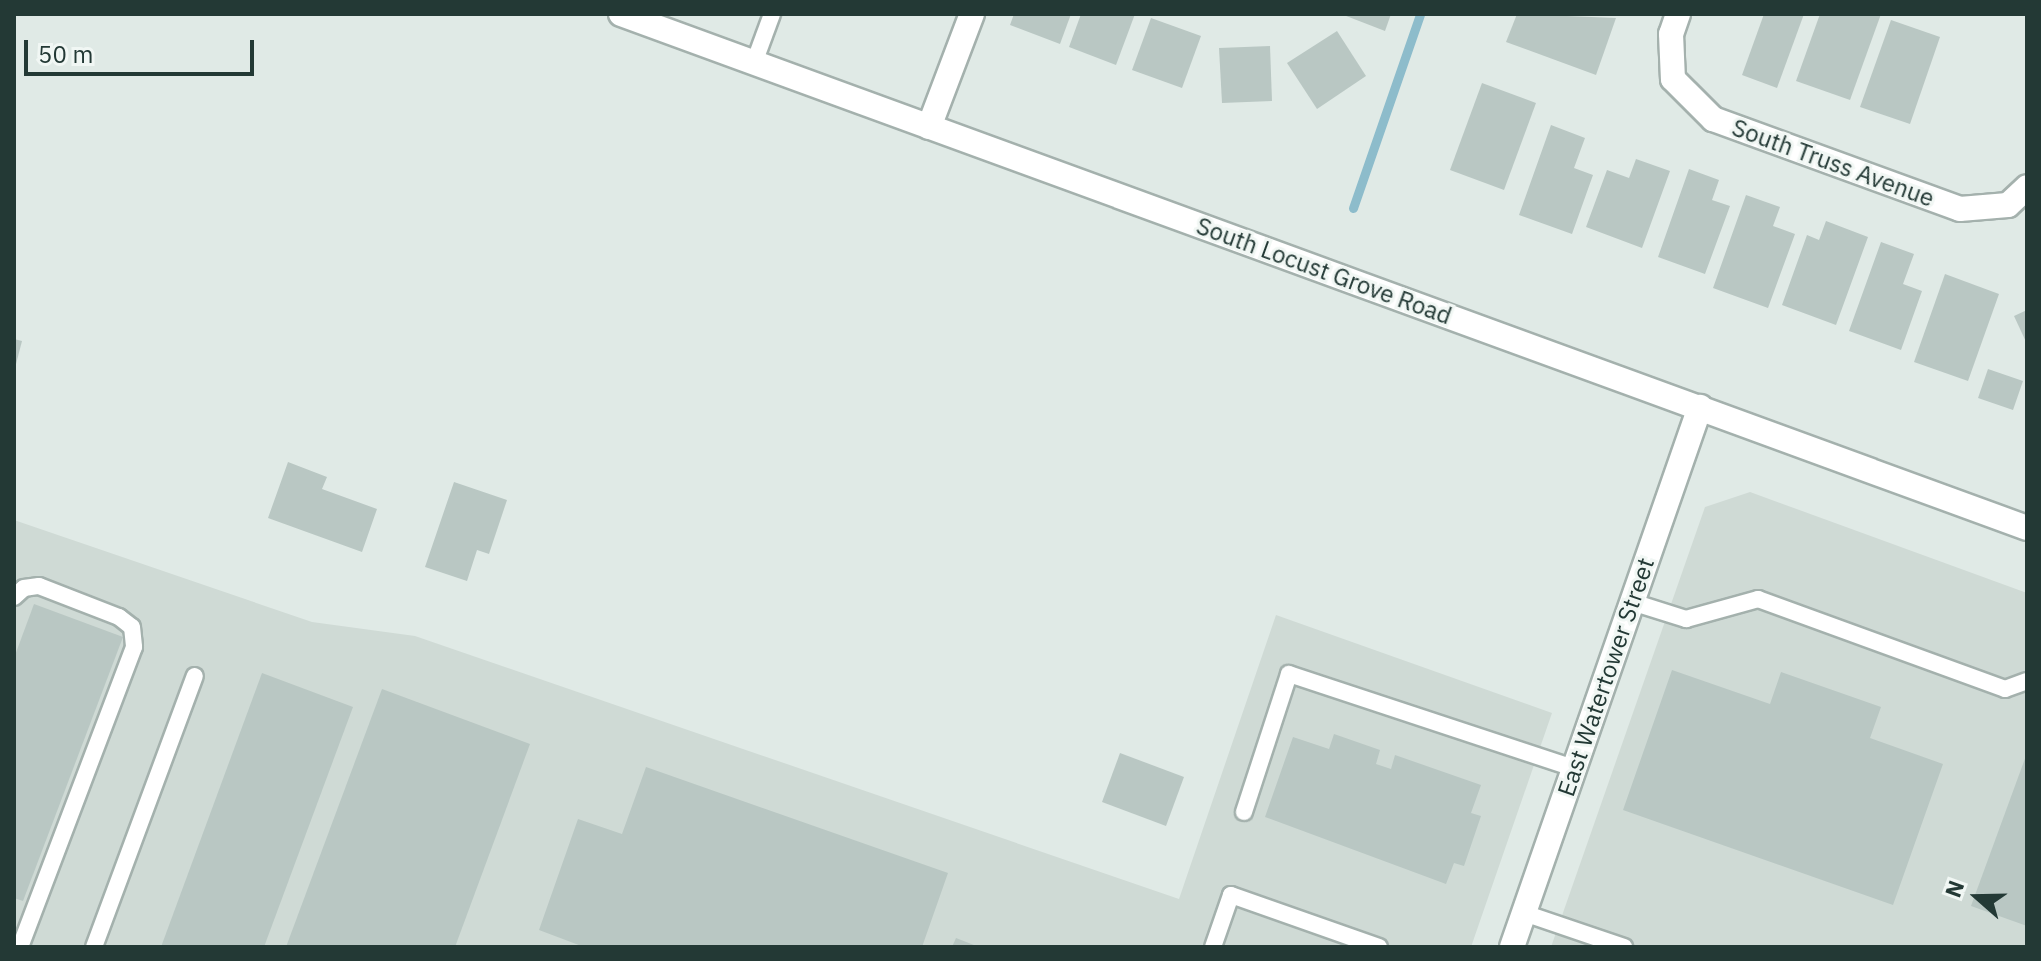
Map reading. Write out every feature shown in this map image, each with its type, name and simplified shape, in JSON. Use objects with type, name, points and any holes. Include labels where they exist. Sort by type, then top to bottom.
[{"type":"main road","name":"South Locust Grove Road","points":[[621,14],[2027,528]]},
{"type":"main road","points":[[929,127],[972,14]]},
{"type":"main road","name":"South Truss Avenue","points":[[1678,14],[1671,34],[1673,79],[1713,119],[1960,209],[2008,205],[2027,187]]},
{"type":"main road","name":"East Watertower Street","points":[[1512,947],[1700,407]]},
{"type":"lane","points":[[754,63],[772,14]]},
{"type":"lane","points":[[14,597],[24,588],[39,586],[119,617],[132,627],[134,647],[20,947]]},
{"type":"lane","points":[[1632,602],[1686,619],[1758,599],[2005,689],[2027,681]]},
{"type":"lane","points":[[1244,812],[1289,674],[1574,768]]},
{"type":"lane","points":[[94,947],[195,676]]},
{"type":"lane","points":[[1213,947],[1231,895],[1379,947]]},
{"type":"lane","points":[[1524,913],[1624,947]]},
{"type":"shaded area","points":[[1750,492],[2027,593],[2027,947],[1551,947],[1705,507]]},
{"type":"shaded area","points":[[14,520],[312,622],[415,636],[1179,899],[1276,615],[1552,713],[1471,947],[14,947]]},
{"type":"building","points":[[1014,14],[1071,14],[1060,44],[1010,25]]},
{"type":"building","points":[[1081,14],[1135,14],[1116,65],[1069,47]]},
{"type":"building","points":[[1341,14],[1391,14],[1385,31]]},
{"type":"building","points":[[1517,14],[1616,18],[1596,75],[1506,42]]},
{"type":"building","points":[[1764,14],[1804,14],[1777,88],[1742,75]]},
{"type":"building","points":[[1820,14],[1881,14],[1850,100],[1796,81]]},
{"type":"building","points":[[1151,18],[1201,36],[1182,88],[1132,70]]},
{"type":"building","points":[[1891,20],[1940,37],[1910,124],[1860,107]]},
{"type":"building","points":[[1337,31],[1366,76],[1317,109],[1287,63]]},
{"type":"building","points":[[1270,46],[1272,101],[1222,103],[1219,48]]},
{"type":"building","points":[[1482,83],[1536,103],[1504,190],[1450,170]]},
{"type":"building","points":[[1551,125],[1585,138],[1574,168],[1593,175],[1572,234],[1519,215]]},
{"type":"building","points":[[1636,159],[1670,171],[1642,248],[1586,227],[1607,170],[1629,178]]},
{"type":"building","points":[[1689,169],[1719,180],[1712,200],[1730,206],[1705,274],[1658,257]]},
{"type":"building","points":[[1746,195],[1780,207],[1773,226],[1795,234],[1768,308],[1713,288]]},
{"type":"building","points":[[1826,221],[1868,237],[1836,325],[1782,305],[1807,235],[1819,240]]},
{"type":"building","points":[[1881,242],[1914,254],[1903,284],[1922,291],[1901,350],[1849,331]]},
{"type":"building","points":[[1945,274],[1999,294],[1968,381],[1914,362]]},
{"type":"building","points":[[2027,310],[2027,344],[2014,316]]},
{"type":"building","points":[[14,339],[22,341],[15,368],[14,368]]},
{"type":"building","points":[[1988,369],[2023,381],[2013,410],[1978,398]]},
{"type":"building","points":[[288,462],[327,477],[322,489],[377,509],[362,552],[268,518]]},
{"type":"building","points":[[454,482],[507,500],[489,554],[477,550],[467,581],[425,567]]},
{"type":"building","points":[[34,604],[123,637],[23,901],[14,898],[14,658]]},
{"type":"building","points":[[1672,670],[1770,704],[1781,672],[1881,707],[1870,738],[1943,764],[1893,905],[1623,810]]},
{"type":"building","points":[[262,673],[353,707],[264,947],[161,947]]},
{"type":"building","points":[[382,689],[530,744],[455,947],[286,947]]},
{"type":"building","points":[[1334,734],[1380,750],[1376,764],[1391,769],[1395,755],[1481,785],[1471,813],[1481,816],[1464,866],[1454,863],[1446,884],[1265,817],[1293,737],[1329,749]]},
{"type":"building","points":[[1120,753],[1184,777],[1166,826],[1102,802]]},
{"type":"building","points":[[2027,753],[2027,926],[1971,906]]},
{"type":"building","points":[[646,767],[948,873],[922,947],[584,947],[539,930],[578,819],[622,834]]},
{"type":"building","points":[[956,938],[979,947],[952,947]]},
{"type":"waterway","points":[[1353,208],[1420,14]]}]
